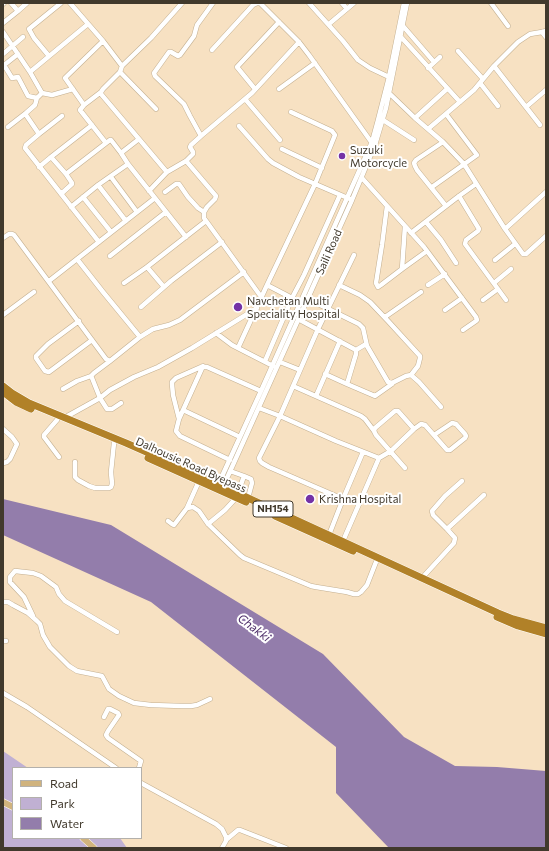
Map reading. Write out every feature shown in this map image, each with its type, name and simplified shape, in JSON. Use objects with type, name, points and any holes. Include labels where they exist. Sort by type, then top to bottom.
[{"type":"highway","name":"NH154","points":[[3,386],[29,403],[61,419],[119,440],[220,487]]},
{"type":"highway","name":"Dalhousie Road Byepass","points":[[3,392],[16,402],[61,419],[199,481],[220,487],[376,562],[508,622],[529,630],[546,634]]},
{"type":"highway","name":"NH154","points":[[237,496],[248,498],[513,619],[546,628]]},
{"type":"main road","points":[[84,839],[94,848]]},
{"type":"street","points":[[11,3],[18,11]]},
{"type":"street","points":[[3,23],[27,3]]},
{"type":"street","points":[[49,56],[34,38],[30,29],[61,3]]},
{"type":"street","points":[[70,3],[103,41],[122,66]]},
{"type":"street","points":[[106,143],[80,110],[101,92],[102,89],[120,72],[122,66],[151,38],[182,3]]},
{"type":"street","points":[[201,136],[184,104],[155,76],[154,73],[169,52],[178,56],[180,55],[194,36],[197,24],[213,3]]},
{"type":"street","points":[[212,50],[253,5],[260,3],[299,42],[373,144]]},
{"type":"street","points":[[309,3],[329,24],[358,60],[370,68],[389,77]]},
{"type":"street","points":[[342,3],[347,9]]},
{"type":"street","points":[[329,24],[354,3]]},
{"type":"street","points":[[220,487],[230,460],[272,365],[350,199],[373,144],[389,77],[404,3]]},
{"type":"street","name":"Saili Road","points":[[220,487],[230,471],[259,408],[305,306],[350,199],[362,178],[373,144],[383,120],[403,26],[404,3]]},
{"type":"street","points":[[491,3],[508,26]]},
{"type":"street","points":[[255,89],[237,67],[279,22]]},
{"type":"street","points":[[30,72],[88,24]]},
{"type":"street","points":[[403,26],[434,62]]},
{"type":"street","points":[[3,32],[30,72],[42,93],[52,95],[73,89]]},
{"type":"street","points":[[428,129],[474,90],[494,66],[524,37],[532,33],[544,32],[546,38]]},
{"type":"street","points":[[3,54],[23,37]]},
{"type":"street","points":[[401,37],[460,102]]},
{"type":"street","points":[[3,43],[8,39]]},
{"type":"street","points":[[84,105],[65,80],[65,77],[103,41]]},
{"type":"street","points":[[149,191],[168,172],[186,161],[193,154],[190,146],[245,99],[299,42]]},
{"type":"street","points":[[458,51],[498,106]]},
{"type":"street","points":[[18,54],[3,65],[12,78],[18,77],[28,96],[37,98]]},
{"type":"street","points":[[428,68],[440,57]]},
{"type":"street","points":[[279,89],[315,63]]},
{"type":"street","points":[[494,66],[540,126]]},
{"type":"street","points":[[120,72],[156,109]]},
{"type":"street","points":[[415,118],[447,89]]},
{"type":"street","points":[[526,107],[546,90]]},
{"type":"street","points":[[101,92],[168,172]]},
{"type":"street","points":[[8,127],[35,105],[37,98],[42,93]]},
{"type":"street","points":[[389,93],[464,164],[521,253],[524,254],[546,236]]},
{"type":"street","points":[[245,99],[280,140]]},
{"type":"street","points":[[26,112],[26,115],[39,134]]},
{"type":"street","points":[[238,348],[315,184],[335,135],[334,133],[291,112]]},
{"type":"street","points":[[432,186],[477,155],[446,114]]},
{"type":"street","points":[[62,116],[26,145],[25,148],[99,242]]},
{"type":"street","points":[[383,120],[414,140]]},
{"type":"street","points":[[39,167],[92,125]]},
{"type":"street","points":[[240,126],[273,163],[299,177],[350,199]]},
{"type":"street","points":[[120,153],[139,139]]},
{"type":"street","points":[[66,174],[76,168],[111,140],[128,164],[186,237]]},
{"type":"street","points":[[442,142],[414,163],[417,170],[432,186],[446,206]]},
{"type":"street","points":[[282,149],[322,168]]},
{"type":"street","points":[[51,157],[72,183],[61,194]]},
{"type":"street","points":[[186,161],[216,196],[216,199],[204,212],[206,221],[262,298]]},
{"type":"street","points":[[71,206],[128,164]]},
{"type":"street","points":[[111,177],[137,212]]},
{"type":"street","points":[[362,178],[427,252],[476,317],[477,320],[463,330]]},
{"type":"street","points":[[166,192],[176,184],[179,184],[188,197],[204,212]]},
{"type":"street","points":[[411,233],[476,184]]},
{"type":"street","points":[[98,185],[126,221]]},
{"type":"street","points":[[505,229],[546,192]]},
{"type":"street","points":[[265,361],[292,298],[340,195]]},
{"type":"street","points":[[459,196],[480,229],[466,240],[464,244],[506,300]]},
{"type":"street","points":[[83,197],[111,232]]},
{"type":"street","points":[[49,281],[155,198]]},
{"type":"street","points":[[386,206],[378,287],[427,252]]},
{"type":"street","points":[[110,256],[166,212]]},
{"type":"street","points":[[124,283],[206,221]]},
{"type":"street","points":[[426,222],[441,240],[456,263]]},
{"type":"street","points":[[402,269],[405,226]]},
{"type":"street","points":[[3,238],[9,234],[14,235],[106,359],[110,361]]},
{"type":"street","points":[[141,306],[164,286],[222,242]]},
{"type":"street","points":[[495,260],[515,244]]},
{"type":"street","points":[[343,499],[269,467],[260,461],[260,456],[280,416],[318,329],[354,255]]},
{"type":"street","points":[[77,259],[140,337]]},
{"type":"street","points":[[147,266],[164,286]]},
{"type":"street","points":[[494,283],[511,269]]},
{"type":"street","points":[[63,389],[92,376],[140,337],[153,329],[169,325],[180,320],[244,272]]},
{"type":"street","points":[[428,285],[445,274]]},
{"type":"street","points":[[267,285],[305,306]]},
{"type":"street","points":[[325,374],[375,396],[392,384],[406,376],[411,375],[418,366],[420,358],[420,356],[385,317],[366,299],[339,285]]},
{"type":"street","points":[[483,300],[498,289]]},
{"type":"street","points":[[3,315],[34,292]]},
{"type":"street","points":[[385,317],[420,292]]},
{"type":"street","points":[[445,310],[462,298]]},
{"type":"street","points":[[308,299],[359,324],[363,328],[366,344],[387,380],[390,384],[392,384]]},
{"type":"street","points":[[59,457],[44,435],[61,419],[100,398],[110,390],[134,377],[161,366],[258,307]]},
{"type":"street","points":[[298,319],[356,350]]},
{"type":"street","points":[[79,321],[48,344],[36,356],[38,361],[45,371],[49,372],[92,340]]},
{"type":"street","points":[[216,333],[232,345],[277,368]]},
{"type":"street","points":[[316,396],[340,341]]},
{"type":"street","points":[[356,350],[366,344]]},
{"type":"street","points":[[347,384],[356,350]]},
{"type":"street","points":[[280,362],[300,370]]},
{"type":"street","points":[[179,419],[173,395],[172,382],[176,378],[201,366],[207,367],[261,391]]},
{"type":"street","points":[[204,366],[179,419],[176,431],[180,436],[230,460]]},
{"type":"street","points":[[411,375],[441,407]]},
{"type":"street","points":[[92,376],[100,398],[106,407],[110,410],[121,403]]},
{"type":"street","points":[[293,386],[363,417],[405,468]]},
{"type":"street","points":[[259,408],[379,458]]},
{"type":"street","points":[[183,410],[240,437]]},
{"type":"street","points":[[374,431],[375,428],[395,411],[398,412],[414,429]]},
{"type":"street","points":[[343,542],[379,458],[391,451],[414,429],[422,424],[425,425],[448,451],[466,436],[456,424],[452,423],[434,435]]},
{"type":"street","points":[[3,429],[17,444],[10,460],[3,463]]},
{"type":"street","points":[[75,462],[75,477],[78,480],[95,488],[111,487],[114,443]]},
{"type":"street","points":[[329,535],[363,452]]},
{"type":"street","points":[[230,471],[249,478],[252,481],[248,498]]},
{"type":"street","points":[[208,524],[225,510],[237,496],[244,476]]},
{"type":"street","points":[[168,521],[174,524],[188,508],[199,481]]},
{"type":"street","points":[[422,578],[454,543],[455,538],[433,515],[432,510],[462,481]]},
{"type":"street","points":[[447,529],[484,495]]},
{"type":"street","points":[[188,508],[195,508],[234,551],[244,558],[311,586],[358,594],[368,585],[376,562]]},
{"type":"street","points":[[34,618],[24,597],[10,582],[10,577],[15,571],[33,573],[41,576],[56,587],[61,597],[65,601],[117,632]]},
{"type":"street","points":[[3,602],[8,602],[34,618],[40,624],[43,635],[50,647],[69,666],[77,671],[102,676],[109,689],[119,696],[134,703],[182,706],[197,705],[210,699]]},
{"type":"street","points":[[3,693],[27,707],[115,767]]},
{"type":"street","points":[[104,716],[110,709],[118,713],[119,715],[106,735],[108,738],[141,761],[139,767]]},
{"type":"street","points":[[142,784],[216,824],[225,833],[226,840],[225,845],[222,848]]},
{"type":"street","points":[[226,840],[240,830],[286,848]]},
{"type":"green space","points":[[3,751],[27,767],[12,767],[12,839],[121,839],[127,848],[3,848]]},
{"type":"water","name":"Chakki","points":[[3,499],[111,525],[323,654],[404,737],[455,766],[497,767],[546,771],[546,848],[389,848],[336,793],[336,747],[151,602],[3,535]]},
{"type":"place","name":"Suzuki Motorcycle","points":[[342,156]]},
{"type":"place","name":"Navchetan Multi Speciality Hospital","points":[[238,307]]},
{"type":"place","name":"Krishna Hospital","points":[[310,499]]}]
